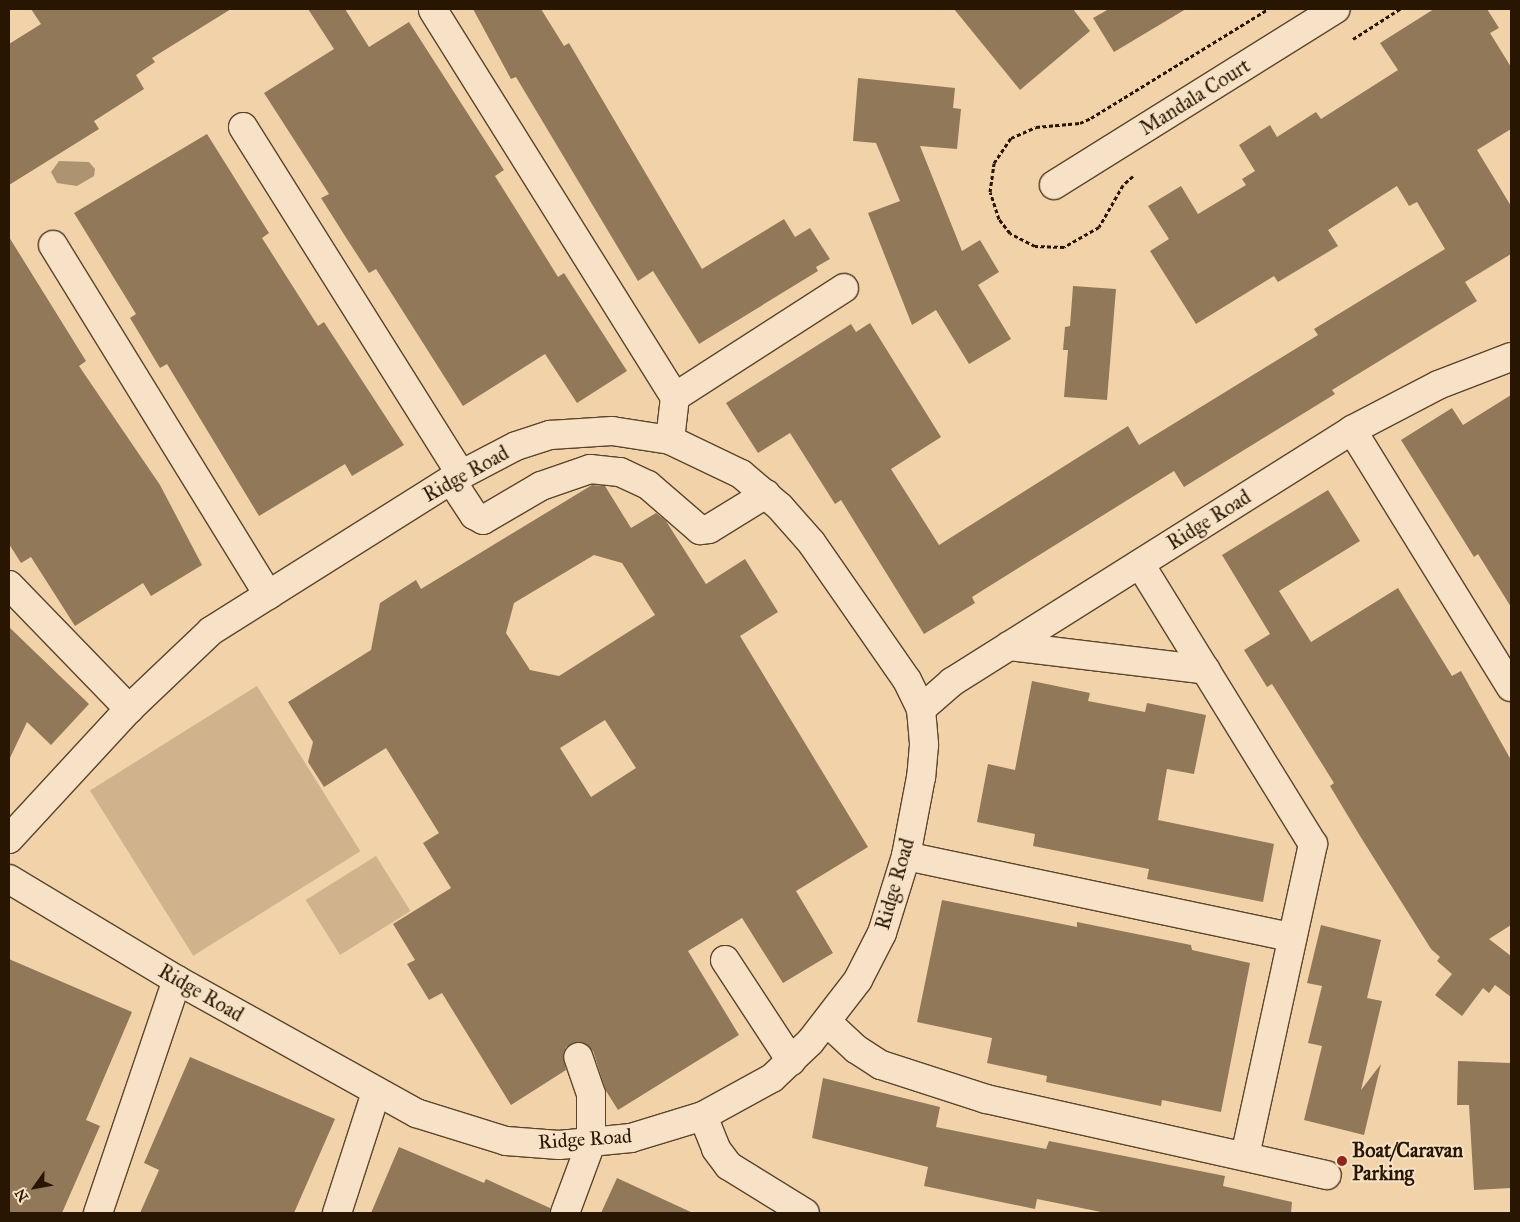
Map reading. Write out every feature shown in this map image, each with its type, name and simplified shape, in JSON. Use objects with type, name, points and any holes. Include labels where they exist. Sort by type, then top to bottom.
[{"type":"street","name":"Mandala Court","points":[[1054,185],[1336,9]]},
{"type":"street","points":[[434,10],[675,397],[670,440]]},
{"type":"street","points":[[243,127],[456,477],[474,515],[483,520],[572,474],[590,469],[620,472],[656,490],[705,531],[766,494]]},
{"type":"street","points":[[53,245],[268,595]]},
{"type":"street","points":[[675,397],[844,288]]},
{"type":"street","name":"Ridge Road","points":[[920,709],[936,692],[1352,430],[1438,385],[1511,356]]},
{"type":"street","points":[[1352,430],[1511,687]]},
{"type":"street","name":"Ridge Road","points":[[9,839],[129,709],[211,631],[456,477],[516,446],[550,435],[612,431],[670,440],[716,459],[766,494],[811,542],[906,680],[920,709],[924,745],[922,777],[906,856],[892,906],[871,957],[827,1022],[791,1061],[751,1092],[703,1116],[652,1134],[591,1143],[533,1144],[476,1134],[416,1113],[177,980],[9,879]]},
{"type":"street","points":[[1140,564],[1310,836],[1313,853],[1290,937],[1245,1155]]},
{"type":"street","points":[[9,585],[129,709]]},
{"type":"street","points":[[1009,646],[1206,670]]},
{"type":"street","points":[[906,856],[1290,937]]},
{"type":"street","points":[[725,960],[791,1061]]},
{"type":"street","points":[[98,1213],[177,980]]},
{"type":"street","points":[[827,1022],[856,1049],[895,1071],[986,1099],[1245,1155],[1327,1175]]},
{"type":"street","points":[[565,1213],[591,1143],[591,1094],[578,1057]]},
{"type":"street","points":[[337,1213],[376,1092]]},
{"type":"street","points":[[703,1116],[716,1148],[729,1166],[805,1213]]},
{"type":"shaded area","points":[[59,161],[89,162],[95,169],[94,176],[77,186],[57,183],[51,172]]},
{"type":"shaded area","points":[[257,686],[360,851],[193,956],[90,790]]},
{"type":"shaded area","points":[[376,856],[410,911],[340,955],[306,900]]},
{"type":"building","points":[[31,9],[231,9],[152,58],[155,62],[136,75],[144,89],[94,121],[99,129],[9,185],[9,44],[41,24]]},
{"type":"building","points":[[308,9],[345,9],[369,47],[409,22],[504,170],[495,176],[558,277],[564,273],[627,371],[577,403],[545,354],[463,406],[376,269],[369,273],[345,236],[321,198],[329,194],[264,93],[334,49]]},
{"type":"building","points":[[473,9],[541,9],[564,46],[569,43],[702,269],[784,219],[795,237],[810,228],[830,259],[816,267],[818,271],[699,344],[653,271],[638,281],[516,77],[511,79]]},
{"type":"building","points":[[954,9],[1073,9],[1090,31],[1020,90]]},
{"type":"building","points":[[1109,9],[1186,9],[1114,52],[1093,18]]},
{"type":"building","points":[[1434,9],[1487,9],[1499,28],[1490,33],[1511,67],[1511,129],[1477,150],[1511,206],[1511,254],[1465,282],[1477,301],[1332,390],[1335,394],[1184,487],[1174,471],[972,597],[975,603],[924,634],[841,500],[835,504],[790,433],[758,453],[726,403],[851,324],[856,332],[870,323],[941,437],[891,469],[939,545],[1128,426],[1139,445],[1318,335],[1314,329],[1445,249],[1417,202],[1409,206],[1397,186],[1328,230],[1338,246],[1278,282],[1274,276],[1196,324],[1150,251],[1169,239],[1148,206],[1181,186],[1198,214],[1246,185],[1242,179],[1255,171],[1239,145],[1270,125],[1277,137],[1316,112],[1321,119],[1398,70],[1380,43]]},
{"type":"building","points":[[858,78],[955,88],[953,108],[961,109],[957,149],[920,146],[962,251],[980,240],[999,272],[978,285],[1011,339],[969,364],[936,310],[912,325],[868,213],[900,201],[876,143],[853,141]]},
{"type":"building","points":[[207,134],[269,233],[262,238],[318,326],[324,322],[404,445],[352,476],[345,464],[259,516],[167,364],[160,368],[130,318],[136,314],[74,213]]},
{"type":"building","points":[[9,237],[86,361],[79,366],[160,485],[202,565],[151,596],[143,583],[75,626],[31,557],[21,563],[9,544]]},
{"type":"building","points":[[1073,286],[1116,289],[1107,400],[1064,397],[1068,350],[1063,350],[1065,327],[1070,326]]},
{"type":"building","points":[[1511,395],[1511,607],[1478,554],[1474,557],[1401,440],[1452,408],[1463,425]]},
{"type":"building","points":[[592,485],[605,486],[631,528],[656,513],[666,521],[706,584],[745,559],[778,612],[740,636],[868,847],[796,891],[833,953],[783,983],[742,918],[688,951],[739,1035],[618,1110],[606,1091],[593,1051],[580,1042],[566,1047],[563,1055],[566,1070],[511,1105],[442,993],[429,1000],[407,964],[415,960],[393,924],[451,888],[423,843],[439,833],[386,748],[324,787],[308,762],[313,742],[288,702],[371,650],[380,603],[416,580],[421,589]],"holes":[[[594,555],[622,563],[655,615],[559,676],[530,670],[506,633],[514,603]],[[605,720],[636,768],[591,797],[560,748]]]},
{"type":"building","points":[[1328,490],[1360,541],[1279,591],[1311,642],[1398,588],[1452,676],[1461,671],[1511,760],[1511,925],[1489,939],[1511,956],[1511,997],[1495,985],[1489,993],[1483,988],[1462,1016],[1435,995],[1452,974],[1437,961],[1440,957],[1431,949],[1330,786],[1334,783],[1272,684],[1267,687],[1244,650],[1270,634],[1222,555]]},
{"type":"building","points":[[9,627],[89,704],[51,745],[27,722],[9,760]]},
{"type":"building","points":[[1032,681],[1090,693],[1088,701],[1145,712],[1147,703],[1206,715],[1194,774],[1167,769],[1158,820],[1274,844],[1263,902],[1147,879],[1149,869],[1033,846],[1035,834],[977,822],[988,764],[1015,770]]},
{"type":"building","points":[[942,900],[1077,927],[1077,922],[1191,945],[1192,950],[1250,963],[1221,1112],[1162,1100],[1161,1106],[1046,1082],[1047,1076],[987,1063],[992,1038],[917,1022]]},
{"type":"building","points":[[1321,925],[1381,940],[1367,998],[1382,1001],[1361,1090],[1381,1064],[1364,1135],[1304,1120],[1322,1046],[1308,1043],[1322,986],[1307,983]]},
{"type":"building","points":[[9,959],[132,1012],[86,1120],[100,1126],[62,1213],[9,1213]]},
{"type":"building","points":[[190,1057],[335,1119],[294,1213],[140,1213],[159,1170],[144,1163]]},
{"type":"building","points":[[1458,1061],[1511,1063],[1511,1188],[1474,1190],[1469,1105],[1457,1105]]},
{"type":"building","points":[[823,1078],[940,1107],[936,1127],[1046,1149],[1049,1141],[1225,1176],[1223,1186],[1292,1202],[1291,1213],[1106,1213],[1037,1199],[1035,1209],[924,1186],[928,1167],[812,1138]]},
{"type":"building","points":[[399,1147],[484,1183],[486,1179],[550,1208],[550,1213],[371,1213]]},
{"type":"building","points":[[617,1178],[693,1213],[601,1213]]},
{"type":"place","name":"Boat/Caravan Parking","points":[[1342,1161]]}]
